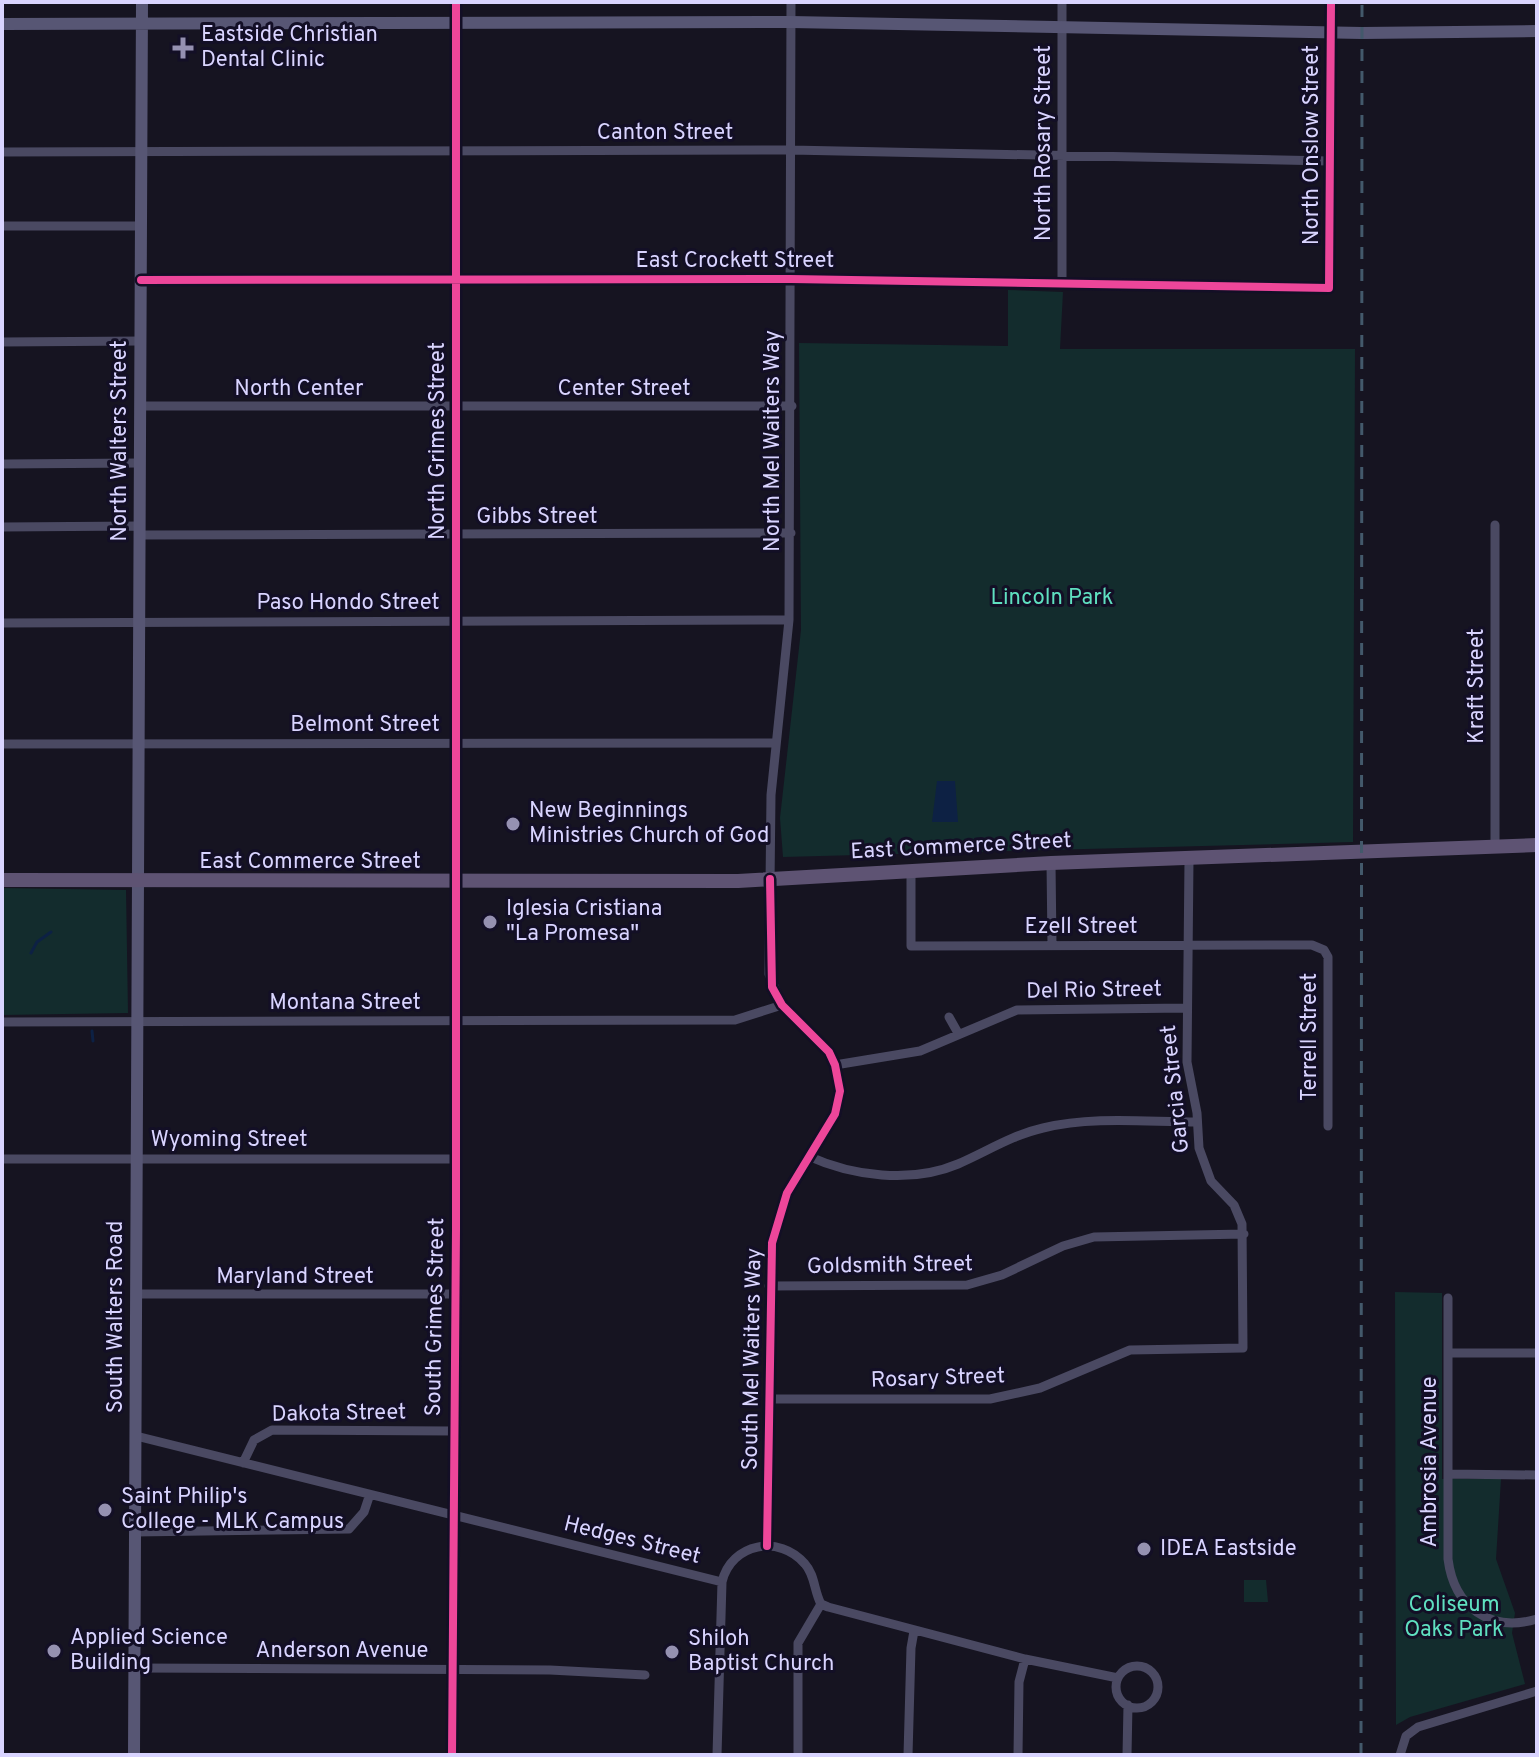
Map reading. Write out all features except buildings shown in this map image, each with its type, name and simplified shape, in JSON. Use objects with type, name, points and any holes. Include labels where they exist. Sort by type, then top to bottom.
[{"type":"main road","name":"North Walters Street","points":[[138,880],[142,2]]},
{"type":"main road","points":[[2,24],[791,22],[1331,32],[1537,31]]},
{"type":"main road","name":"East Commerce Street","points":[[2,880],[770,879],[1051,863],[1537,845]]},
{"type":"main road","name":"South Walters Road","points":[[134,1755],[138,880]]},
{"type":"street","name":"North Grimes Street","points":[[454,880],[457,621],[456,2]]},
{"type":"street","name":"North Mel Waiters Way","points":[[770,879],[776,743],[789,620],[791,2]]},
{"type":"street","name":"North Rosary Street","points":[[1062,2],[1062,285]]},
{"type":"street","name":"North Onslow Street","points":[[1329,288],[1331,2]]},
{"type":"street","name":"Canton Street","points":[[2,152],[791,150],[1329,161]]},
{"type":"street","points":[[2,226],[141,226]]},
{"type":"street","name":"East Crockett Street","points":[[141,280],[791,279],[1329,288]]},
{"type":"street","points":[[2,342],[141,341]]},
{"type":"street","name":"North Center","points":[[140,406],[457,407]]},
{"type":"street","name":"Center Street","points":[[457,407],[792,406]]},
{"type":"street","points":[[2,464],[140,463]]},
{"type":"street","name":"Kraft Street","points":[[1495,525],[1495,847]]},
{"type":"street","name":"Gibbs Street","points":[[2,527],[457,535],[791,533]]},
{"type":"street","name":"Paso Hondo Street","points":[[2,623],[789,620]]},
{"type":"street","name":"Belmont Street","points":[[2,744],[776,743]]},
{"type":"street","name":"Garcia Street","points":[[1189,860],[1187,1062],[1202,1164],[1211,1181],[1234,1205],[1244,1234],[1243,1348]]},
{"type":"street","points":[[1051,863],[1052,945]]},
{"type":"street","name":"Ezell Street","points":[[911,871],[911,946],[1312,945],[1324,950]]},
{"type":"street","points":[[770,879],[769,974],[782,1005],[819,1039],[835,1065]]},
{"type":"street","name":"South Grimes Street","points":[[452,1755],[451,1513],[456,1159],[454,880]]},
{"type":"street","name":"Terrell Street","points":[[1324,950],[1328,957],[1328,1126]]},
{"type":"street","name":"Montana Street","points":[[2,1022],[735,1020],[782,1005]]},
{"type":"street","name":"Del Rio Street","points":[[835,1065],[893,1058],[1017,1010],[1186,1008]]},
{"type":"street","points":[[949,1017],[958,1033]]},
{"type":"street","name":"South Mel Waiters Way","points":[[767,1546],[769,1286],[776,1224],[794,1178],[839,1103],[835,1065]]},
{"type":"street","points":[[808,1156],[852,1172],[914,1173],[957,1165],[1015,1136],[1054,1126],[1086,1121],[1197,1122]]},
{"type":"street","name":"Wyoming Street","points":[[2,1159],[456,1159]]},
{"type":"street","name":"Goldsmith Street","points":[[769,1286],[967,1285],[1002,1275],[1063,1246],[1094,1237],[1244,1234]]},
{"type":"street","name":"Maryland Street","points":[[136,1294],[454,1294]]},
{"type":"street","name":"Ambrosia Avenue","points":[[1448,1298],[1450,1571],[1460,1597],[1479,1616],[1513,1624],[1537,1619]]},
{"type":"street","name":"Rosary Street","points":[[769,1399],[998,1398],[1040,1388],[1130,1350],[1243,1348]]},
{"type":"street","points":[[1448,1353],[1537,1353]]},
{"type":"street","name":"Dakota Street","points":[[243,1463],[254,1440],[272,1430],[453,1431]]},
{"type":"street","name":"Hedges Street","points":[[136,1436],[369,1497],[451,1513],[722,1582],[737,1557],[767,1546]]},
{"type":"street","points":[[1448,1474],[1537,1475]]},
{"type":"street","points":[[135,1532],[349,1529],[364,1512],[369,1497]]},
{"type":"street","points":[[767,1546],[788,1550],[804,1562],[821,1604]]},
{"type":"street","points":[[717,1755],[722,1582]]},
{"type":"street","points":[[821,1604],[1025,1659],[1118,1678]]},
{"type":"street","points":[[798,1755],[798,1643],[821,1604]]},
{"type":"street","points":[[908,1755],[914,1631]]},
{"type":"street","points":[[1018,1755],[1019,1682],[1025,1659]]},
{"type":"street","points":[[1136,1666],[1151,1672],[1157,1681],[1153,1701],[1138,1708],[1128,1705],[1118,1693],[1118,1678],[1136,1666]]},
{"type":"street","name":"Anderson Avenue","points":[[135,1668],[645,1675]]},
{"type":"street","points":[[1400,1755],[1406,1736],[1418,1727],[1537,1691]]},
{"type":"street","points":[[1127,1755],[1128,1705]]},
{"type":"green space","name":"Lincoln Park","points":[[1008,290],[1063,292],[1060,349],[1355,349],[1353,842],[783,857],[780,818],[801,630],[799,343],[1008,346]]},
{"type":"green space","points":[[2,888],[126,890],[128,1013],[2,1015]]},
{"type":"green space","name":"Coliseum Oaks Park","points":[[1395,1292],[1442,1293],[1442,1479],[1501,1479],[1496,1559],[1515,1613],[1512,1633],[1525,1684],[1410,1717],[1396,1725]]},
{"type":"green space","points":[[1244,1580],[1266,1580],[1268,1602],[1244,1602]]},
{"type":"water","points":[[937,781],[955,781],[958,822],[932,822]]},
{"type":"waterway","points":[[31,953],[37,942],[51,932]]},
{"type":"waterway","points":[[92,1031],[93,1041]]},
{"type":"railway","points":[[1361,1755],[1362,2]]},
{"type":"cycle path","points":[[452,1755],[456,1230],[456,2]]},
{"type":"cycle path","points":[[141,280],[791,279],[1329,288],[1331,2]]},
{"type":"cycle path","points":[[767,1546],[772,1243],[787,1193],[835,1114],[840,1091],[829,1052],[782,1005],[772,987],[770,879]]},
{"type":"place","name":"Eastside Christian Dental Clinic","points":[[183,48]]},
{"type":"place","name":"New Beginnings Ministries Church of God","points":[[513,824]]},
{"type":"place","name":"Iglesia Cristiana \"La Promesa\"","points":[[490,922]]},
{"type":"place","name":"Saint Philip's College - MLK Campus","points":[[105,1510]]},
{"type":"place","name":"IDEA Eastside","points":[[1144,1549]]},
{"type":"place","name":"Applied Science Building","points":[[54,1651]]},
{"type":"place","name":"Shiloh Baptist Church","points":[[672,1652]]}]
